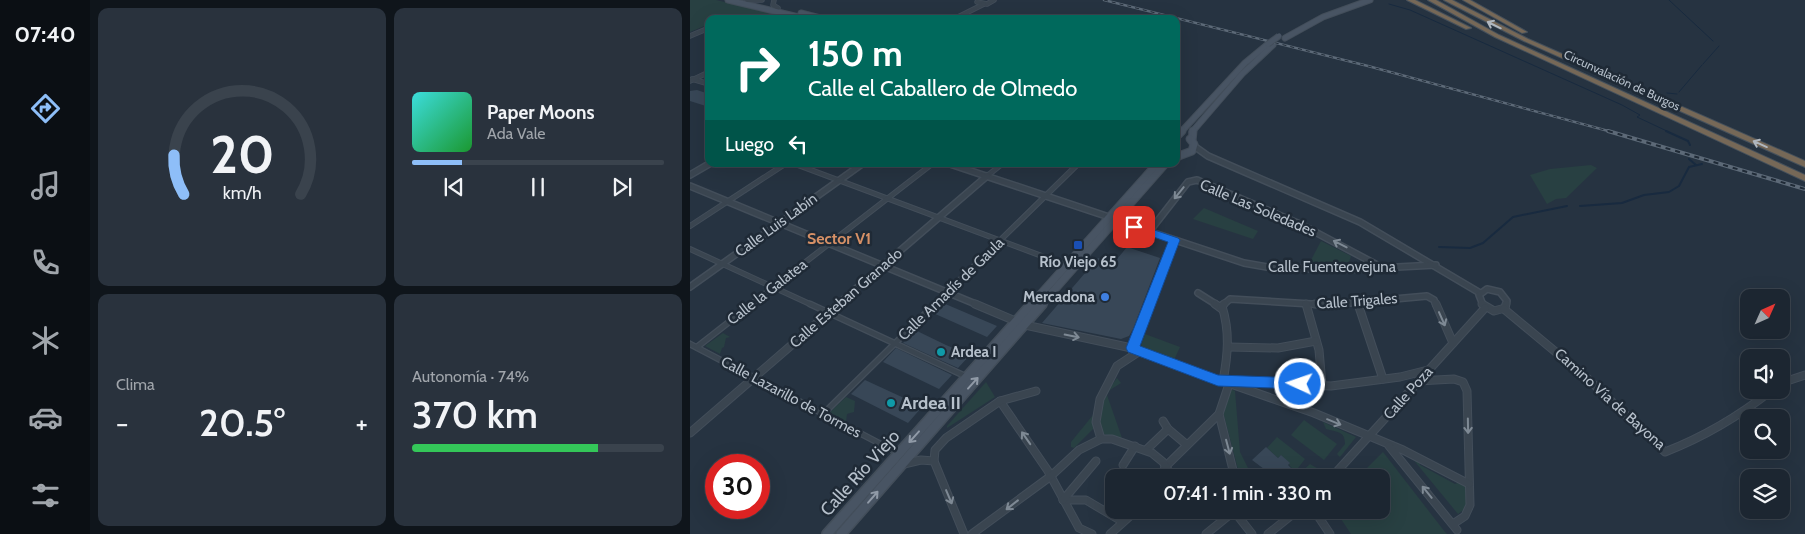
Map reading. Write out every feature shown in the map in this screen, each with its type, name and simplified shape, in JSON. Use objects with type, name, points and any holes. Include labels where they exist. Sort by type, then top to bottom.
[{"type":"highway","points":[[1410,0],[1499,43],[1703,131]]},
{"type":"highway","name":"Circunvalación de Burgos","points":[[1430,0],[1497,36],[1805,178]]},
{"type":"highway","name":"Circunvalación de Burgos","points":[[1447,0],[1526,40],[1805,164]]},
{"type":"highway","points":[[1466,0],[1552,47],[1683,109]]},
{"type":"main road","points":[[728,0],[790,15]]},
{"type":"main road","points":[[746,0],[807,15]]},
{"type":"main road","points":[[1180,133],[1245,63],[1270,44],[1317,15],[1357,0]]},
{"type":"main road","points":[[1282,37],[1328,14],[1370,0]]},
{"type":"main road","points":[[1180,157],[1188,155],[1193,143],[1191,134],[1196,125],[1270,44]]},
{"type":"main road","points":[[1180,136],[1186,137],[1193,143]]},
{"type":"main road","name":"Calle Río Viejo","points":[[841,534],[1112,219],[1151,167]]},
{"type":"main road","name":"Calle Río Viejo","points":[[827,534],[967,377],[1020,324],[1066,265],[1162,167]]},
{"type":"street","points":[[746,0],[762,0]]},
{"type":"street","points":[[774,0],[773,5],[778,8]]},
{"type":"street","points":[[972,0],[984,4]]},
{"type":"street","points":[[962,15],[994,0]]},
{"type":"street","points":[[956,15],[977,2]]},
{"type":"street","points":[[690,36],[705,30]]},
{"type":"street","points":[[691,79],[705,74]]},
{"type":"street","points":[[691,79],[705,83]]},
{"type":"street","points":[[1193,143],[1208,156],[1327,206],[1416,253],[1480,293]]},
{"type":"street","points":[[1188,155],[1208,156]]},
{"type":"street","points":[[690,175],[705,166]]},
{"type":"street","points":[[690,226],[780,167]]},
{"type":"street","points":[[803,167],[1066,265]]},
{"type":"street","name":"Calle Luis Labín","points":[[690,287],[858,167]]},
{"type":"street","name":"Calle la Galatea","points":[[697,347],[928,167]]},
{"type":"street","name":"Calle Fuenteovejuna","points":[[959,167],[1148,232],[1262,267],[1383,268],[1436,266]]},
{"type":"street","name":"Calle Esteban Granado","points":[[690,433],[998,167]]},
{"type":"street","name":"Calle Amadís de Gaula","points":[[823,414],[1075,167]]},
{"type":"street","name":"Calle Las Soledades","points":[[1148,232],[1188,182],[1197,180],[1302,225],[1383,268]]},
{"type":"street","points":[[690,186],[1020,324],[1132,348],[1369,436],[1403,450],[1469,484]]},
{"type":"street","points":[[1132,348],[1174,240]]},
{"type":"street","points":[[690,249],[967,377]]},
{"type":"street","points":[[1411,266],[1417,261],[1416,253]]},
{"type":"street","points":[[1487,289],[1500,292],[1507,301],[1504,310],[1494,311],[1485,308],[1479,302],[1480,293],[1487,289]]},
{"type":"street","points":[[1198,293],[1222,309],[1227,322],[1229,347],[1226,382],[1219,414],[1234,469]]},
{"type":"street","name":"Calle Trigales","points":[[1222,309],[1224,301],[1245,298],[1328,305],[1420,295],[1430,296],[1453,343]]},
{"type":"street","points":[[1357,302],[1383,379]]},
{"type":"street","points":[[1306,304],[1316,341],[1322,385]]},
{"type":"street","name":"Calle Poza","points":[[1339,469],[1485,308]]},
{"type":"street","name":"Camino Vía de Bayona","points":[[1504,310],[1582,372],[1665,452],[1741,415],[1761,399]]},
{"type":"street","points":[[1229,347],[1278,348],[1316,341]]},
{"type":"street","name":"Calle Lazarillo de Tormes","points":[[690,344],[892,450]]},
{"type":"street","points":[[1101,439],[1096,417],[1102,394],[1114,380],[1117,366],[1140,351]]},
{"type":"street","points":[[1226,382],[1344,385],[1428,370]]},
{"type":"street","points":[[1790,380],[1805,375]]},
{"type":"street","points":[[1388,445],[1455,527],[1469,512],[1466,385],[1460,380],[1418,382]]},
{"type":"street","points":[[929,433],[930,439],[936,442],[946,438],[1000,401],[1036,391]]},
{"type":"street","points":[[1000,401],[1051,476],[1079,531],[1092,534]]},
{"type":"street","points":[[972,534],[1051,476],[1079,450],[1101,439],[1112,439],[1146,450],[1163,462],[1165,467],[1219,414]]},
{"type":"street","points":[[1163,421],[1168,429],[1187,445]]},
{"type":"street","points":[[1146,450],[1168,429]]},
{"type":"street","points":[[946,438],[935,450],[934,461],[964,534]]},
{"type":"street","points":[[1123,465],[1135,446]]},
{"type":"street","points":[[902,465],[912,461],[934,461]]},
{"type":"street","points":[[1063,500],[1096,461]]},
{"type":"street","points":[[1063,500],[1086,500],[1123,522]]},
{"type":"street","points":[[1110,534],[1126,519]]},
{"type":"street","points":[[1206,534],[1226,519]]},
{"type":"street","points":[[1240,519],[1252,534]]},
{"type":"street","points":[[1268,534],[1287,519]]},
{"type":"street","points":[[1320,519],[1330,534]]},
{"type":"green space","points":[[690,0],[716,0],[778,15],[705,15],[705,26],[690,32]]},
{"type":"green space","points":[[1591,165],[1597,168],[1566,198],[1556,199],[1547,204],[1530,175],[1550,169]]},
{"type":"green space","points":[[1204,208],[1258,231],[1253,239],[1193,219]]},
{"type":"green space","points":[[1321,241],[1351,256],[1349,262],[1310,262]]},
{"type":"green space","points":[[723,333],[730,337],[726,338],[720,354],[705,346]]},
{"type":"green space","points":[[1145,334],[1180,347],[1174,360],[1143,348],[1141,345]]},
{"type":"green space","points":[[1117,378],[1121,383],[1110,390],[1107,395],[1122,438],[1103,434],[1099,418],[1104,397]]},
{"type":"green space","points":[[986,382],[995,397],[947,428],[947,426]]},
{"type":"green space","points":[[1231,389],[1235,391],[1240,452],[1248,469],[1238,469],[1223,412]]},
{"type":"green space","points":[[846,397],[855,401],[854,412],[847,414],[846,422],[829,413]]},
{"type":"green space","points":[[1093,415],[1094,428],[1074,448],[1071,447],[1071,442]]},
{"type":"green space","points":[[1304,420],[1337,444],[1324,460],[1291,435]]},
{"type":"green space","points":[[1323,422],[1356,437],[1340,457],[1337,454],[1345,444],[1344,437],[1340,433],[1326,429]]},
{"type":"green space","points":[[1277,437],[1305,459],[1297,469],[1293,469],[1281,455],[1278,458],[1267,448]]},
{"type":"green space","points":[[1383,452],[1447,534],[1351,534],[1341,519],[1390,519],[1390,469],[1366,469]]},
{"type":"green space","points":[[1412,458],[1419,461],[1420,465],[1455,484],[1460,482],[1463,484],[1467,494],[1465,509],[1458,514]]},
{"type":"green space","points":[[1310,464],[1318,469],[1305,469]]},
{"type":"building","points":[[697,90],[705,93],[705,106],[690,101],[690,91]]},
{"type":"building","name":"Mercadona","points":[[1127,247],[1160,258],[1129,336],[1121,339],[1042,323],[1098,258],[1113,264]]},
{"type":"building","name":"Ardea I","points":[[943,303],[997,326],[987,337],[933,313]]},
{"type":"building","name":"Ardea I","points":[[915,330],[970,355],[958,368],[903,343]]},
{"type":"building","name":"Ardea II","points":[[896,348],[952,375],[939,389],[883,362]]},
{"type":"building","name":"Ardea II","points":[[865,380],[922,407],[908,423],[851,394]]},
{"type":"building","points":[[1266,447],[1278,458],[1281,455],[1290,463],[1288,465],[1292,469],[1264,469],[1252,460]]},
{"type":"waterway","points":[[1669,0],[1713,41]]},
{"type":"waterway","points":[[1389,4],[1410,10],[1622,105],[1640,115],[1637,117],[1669,132]]},
{"type":"waterway","points":[[1703,64],[1719,46]]},
{"type":"waterway","points":[[1679,92],[1702,65]]},
{"type":"waterway","points":[[1667,93],[1677,94]]},
{"type":"waterway","points":[[1666,131],[1688,141],[1690,145]]},
{"type":"waterway","points":[[1689,159],[1696,165]]},
{"type":"waterway","points":[[1580,206],[1622,203],[1644,195],[1669,192],[1679,186],[1689,167],[1702,164]]},
{"type":"waterway","points":[[1439,247],[1470,248],[1483,243],[1513,217],[1567,206]]},
{"type":"railway","points":[[1104,0],[1164,15]]},
{"type":"railway","points":[[1180,19],[1368,66],[1612,132]]},
{"type":"railway","points":[[1608,131],[1805,189]]},
{"type":"place","name":"Río Viejo 65","points":[[1078,245]]},
{"type":"place","name":"Mercadona","points":[[1105,297]]},
{"type":"place","name":"Ardea I","points":[[941,352]]},
{"type":"place","name":"Ardea II","points":[[891,403]]},
{"type":"district","name":"Sector V1","points":[[839,238]]},
{"type":"route","points":[[1134,227],[1174,240],[1132,348],[1218,381],[1232,380],[1300,384]]}]
